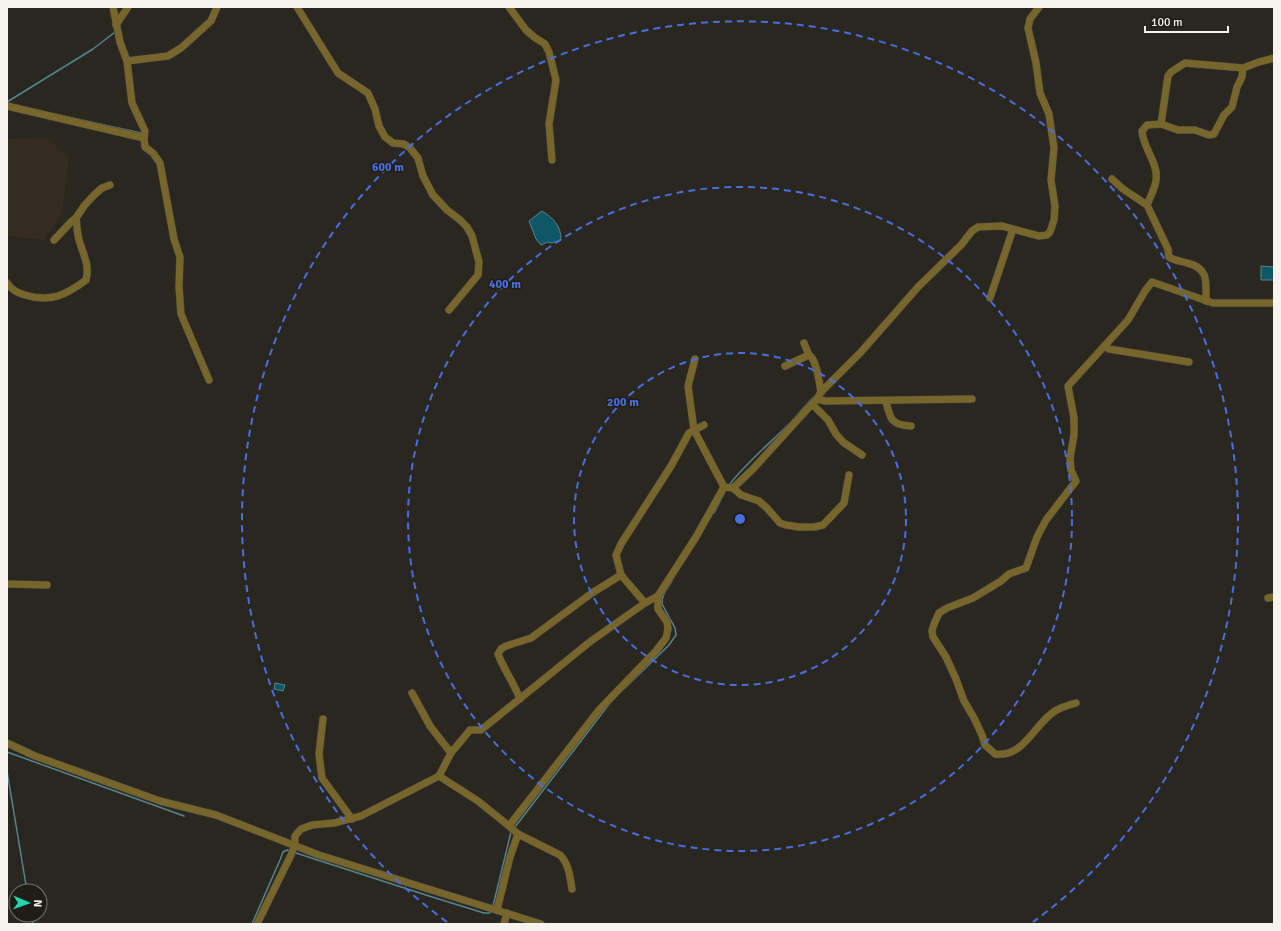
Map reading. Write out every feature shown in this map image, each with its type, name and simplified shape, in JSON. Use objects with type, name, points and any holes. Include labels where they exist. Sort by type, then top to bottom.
[{"type":"street","points":[[113,7],[117,28],[127,61],[132,102],[145,131],[145,147],[153,153],[160,163],[174,239],[180,257],[178,287],[181,314],[209,380]]},
{"type":"street","points":[[117,28],[128,7]]},
{"type":"street","points":[[127,61],[168,56],[181,48],[210,21],[217,7]]},
{"type":"street","points":[[297,7],[338,73],[368,93],[375,110],[379,126],[385,137],[393,143],[404,144],[410,148],[418,158],[423,176],[433,195],[447,210],[463,223],[472,236],[479,262],[478,275],[449,310]]},
{"type":"street","points":[[509,7],[526,30],[545,44],[549,52],[556,80],[549,124],[552,160]]},
{"type":"street","points":[[257,924],[293,850],[295,836],[301,829],[312,825],[334,823],[361,816],[439,776],[451,753],[470,730],[481,730],[591,642],[645,603],[658,596],[728,487],[753,469],[815,402],[821,392],[861,352],[918,287],[961,245],[972,231],[978,227],[1002,226],[1040,236],[1047,235],[1050,232],[1054,220],[1055,206],[1051,180],[1054,148],[1049,114],[1040,92],[1036,63],[1028,28],[1030,19],[1039,7]]},
{"type":"street","points":[[1160,124],[1168,76],[1171,72],[1185,63],[1243,68],[1274,58]]},
{"type":"street","points":[[1147,205],[1156,182],[1157,172],[1143,138],[1142,130],[1147,125],[1160,124],[1178,130],[1195,130],[1209,135],[1214,134],[1224,115],[1232,107],[1242,77],[1243,68]]},
{"type":"street","points":[[7,106],[144,138]]},
{"type":"street","points":[[1112,179],[1123,189],[1147,205],[1168,249],[1169,257],[1173,260],[1196,265],[1201,268],[1206,281],[1206,301]]},
{"type":"street","points":[[54,240],[76,218],[94,195],[102,188],[110,186]]},
{"type":"street","points":[[7,283],[9,290],[31,296],[46,298],[66,294],[86,280],[88,272],[87,261],[78,239],[76,218]]},
{"type":"street","points":[[990,298],[1013,229]]},
{"type":"street","points":[[1076,702],[1055,711],[1036,729],[1022,746],[1007,754],[995,754],[985,745],[977,723],[964,701],[956,679],[933,637],[932,631],[939,613],[947,608],[973,598],[1001,581],[1009,574],[1026,568],[1037,537],[1046,520],[1076,481],[1071,470],[1070,458],[1074,435],[1074,418],[1068,386],[1128,320],[1152,282],[1213,303],[1274,303]]},
{"type":"street","points":[[804,343],[809,355],[812,356],[814,361],[821,392]]},
{"type":"street","points":[[1105,346],[1109,349],[1189,362]]},
{"type":"street","points":[[785,366],[809,355]]},
{"type":"street","points":[[695,360],[688,386],[694,430],[728,487],[741,495],[759,501],[780,523],[799,527],[814,527],[823,525],[844,503],[849,475]]},
{"type":"street","points":[[815,402],[972,399]]},
{"type":"street","points":[[886,401],[893,421],[900,426],[911,426]]},
{"type":"street","points":[[815,402],[843,442],[862,454]]},
{"type":"street","points":[[645,603],[621,576],[616,555],[621,544],[689,433],[704,425]]},
{"type":"street","points":[[520,698],[500,661],[498,654],[501,649],[531,638],[592,593],[621,576]]},
{"type":"street","points":[[7,584],[47,585]]},
{"type":"street","points":[[494,909],[510,857],[513,830],[599,710],[656,651],[666,638],[668,629],[667,622],[658,609],[658,596]]},
{"type":"street","points":[[412,693],[430,726],[451,753]]},
{"type":"street","points":[[323,719],[319,754],[322,778],[352,818]]},
{"type":"street","points":[[7,743],[35,756],[160,801],[216,815],[293,850],[301,849],[541,924]]},
{"type":"street","points":[[439,776],[478,801],[513,830],[560,855],[568,867],[572,889]]},
{"type":"street","points":[[504,924],[507,913]]},
{"type":"shaded area","points":[[7,139],[49,139],[69,159],[62,214],[43,240],[7,236]]},
{"type":"water","points":[[542,211],[556,222],[560,230],[561,240],[552,243],[548,242],[541,245],[536,239],[529,221]]},
{"type":"water","points":[[1261,266],[1274,267],[1274,280],[1261,280]]},
{"type":"water","points":[[275,683],[285,685],[283,691],[274,689]]},
{"type":"waterway","points":[[7,102],[93,49],[115,32]]},
{"type":"waterway","points":[[59,115],[141,133]]},
{"type":"waterway","points":[[729,485],[814,397]]},
{"type":"waterway","points":[[714,513],[726,490]]},
{"type":"waterway","points":[[625,688],[669,645],[676,635],[675,628],[662,604],[664,595],[672,581]]},
{"type":"waterway","points":[[515,827],[610,703]]},
{"type":"waterway","points":[[7,752],[184,816]]},
{"type":"waterway","points":[[7,771],[26,883]]},
{"type":"waterway","points":[[493,906],[511,832]]},
{"type":"waterway","points":[[252,924],[283,852],[287,850],[290,851]]},
{"type":"waterway","points":[[296,853],[484,913],[490,913],[491,911]]}]
